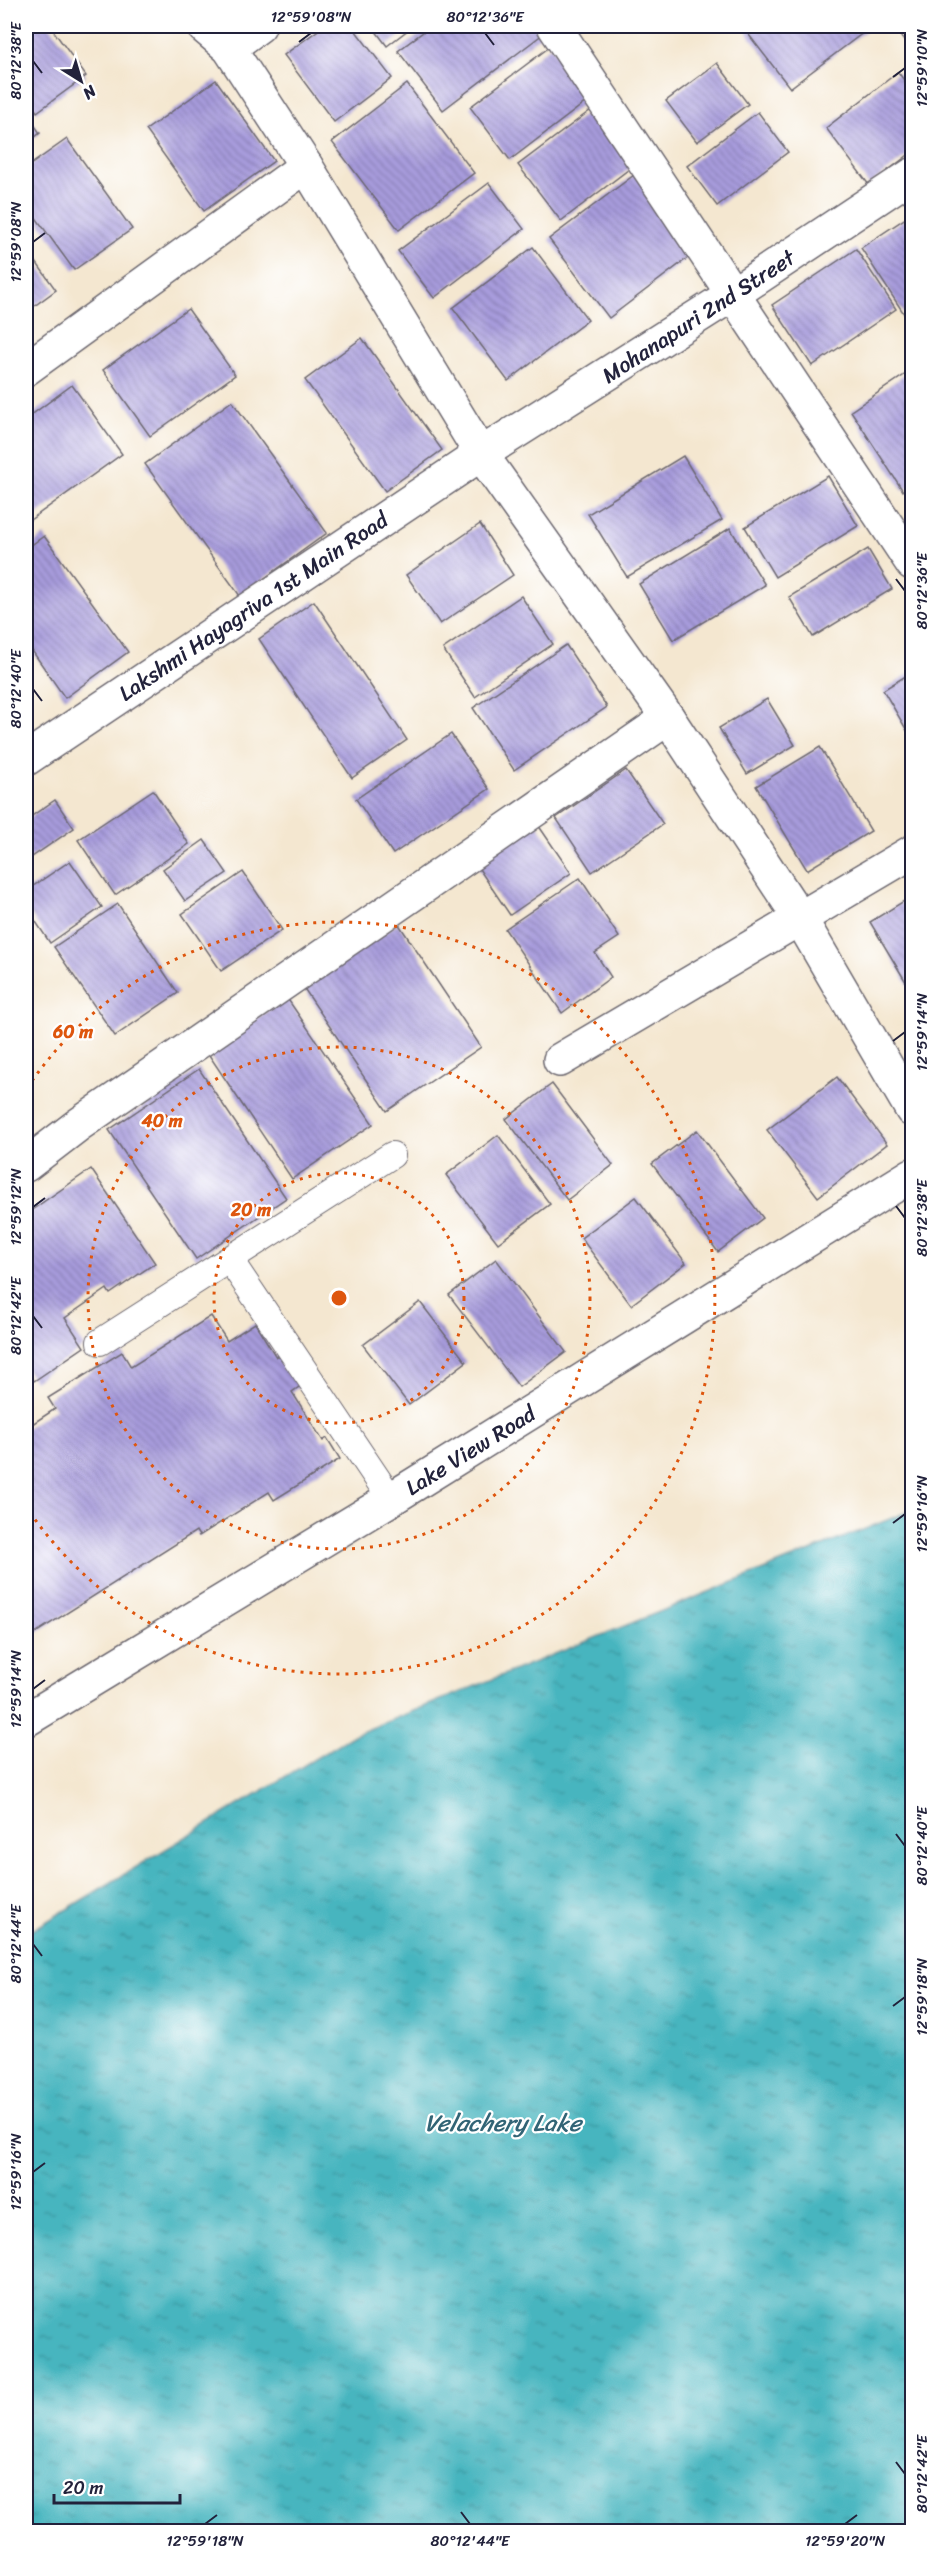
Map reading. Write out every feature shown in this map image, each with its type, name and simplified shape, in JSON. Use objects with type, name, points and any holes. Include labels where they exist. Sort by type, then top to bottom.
[{"type":"street","points":[[203,26],[229,48],[306,166],[481,454],[668,718],[801,920],[912,1110]]},
{"type":"street","points":[[229,48],[260,26]]},
{"type":"street","points":[[554,26],[733,294],[907,542]]},
{"type":"street","points":[[26,369],[306,166]]},
{"type":"street","name":"Mohanapuri 2nd Street","points":[[481,454],[733,294],[912,175]]},
{"type":"street","name":"Lakshmi Hayagriva 1st Main Road","points":[[26,759],[481,454]]},
{"type":"street","points":[[26,1165],[87,1118],[668,718]]},
{"type":"street","points":[[560,1060],[801,920],[912,852]]},
{"type":"street","name":"Lake View Road","points":[[26,1720],[391,1499],[912,1175]]},
{"type":"lane","points":[[100,1342],[392,1155]]},
{"type":"lane","points":[[230,1260],[391,1499]]},
{"type":"water","name":"Velachery Lake","points":[[912,1510],[912,2531],[26,2531],[26,1934],[354,1735]]},
{"type":"building","points":[[26,26],[50,26],[86,76],[37,112],[26,96]]},
{"type":"building","points":[[324,26],[352,26],[392,78],[334,122],[284,55]]},
{"type":"building","points":[[372,26],[413,26],[387,46]]},
{"type":"building","points":[[431,26],[536,26],[543,34],[443,110],[398,51]]},
{"type":"building","points":[[742,26],[872,26],[790,88]]},
{"type":"building","points":[[893,26],[912,26],[912,52]]},
{"type":"building","points":[[551,46],[591,98],[510,160],[470,107]]},
{"type":"building","points":[[717,63],[748,104],[697,142],[666,101]]},
{"type":"building","points":[[898,72],[912,91],[912,152],[869,185],[826,128]]},
{"type":"building","points":[[216,80],[274,161],[204,211],[146,130]]},
{"type":"building","points":[[407,84],[474,173],[399,230],[332,142]]},
{"type":"building","points":[[591,110],[633,166],[561,221],[518,165]]},
{"type":"building","points":[[758,112],[788,152],[717,206],[687,166]]},
{"type":"building","points":[[26,113],[40,133],[26,144]]},
{"type":"building","points":[[67,139],[132,229],[74,270],[26,204],[26,168]]},
{"type":"building","points":[[638,172],[698,250],[609,318],[549,239]]},
{"type":"building","points":[[489,183],[524,229],[434,298],[398,251]]},
{"type":"building","points":[[912,214],[912,326],[861,248]]},
{"type":"building","points":[[533,247],[588,320],[508,381],[453,308]]},
{"type":"building","points":[[26,248],[56,290],[26,312]]},
{"type":"building","points":[[856,249],[896,309],[812,366],[772,305]]},
{"type":"building","points":[[188,309],[235,375],[150,436],[103,370]]},
{"type":"building","points":[[362,338],[442,450],[385,491],[305,380]]},
{"type":"building","points":[[912,370],[912,485],[903,491],[851,411]]},
{"type":"building","points":[[72,385],[122,454],[30,520],[26,515],[26,419]]},
{"type":"building","points":[[232,401],[327,533],[240,596],[145,464]]},
{"type":"building","points":[[683,456],[722,520],[627,577],[588,514]]},
{"type":"building","points":[[828,476],[858,526],[775,577],[745,527]]},
{"type":"building","points":[[480,524],[513,575],[440,624],[406,575]]},
{"type":"building","points":[[730,528],[765,585],[673,640],[639,584]]},
{"type":"building","points":[[44,536],[128,652],[65,698],[26,642],[26,549]]},
{"type":"building","points":[[868,549],[892,589],[813,637],[789,597]]},
{"type":"building","points":[[521,596],[553,644],[475,697],[443,649]]},
{"type":"building","points":[[314,601],[407,740],[352,778],[259,639]]},
{"type":"building","points":[[566,645],[607,707],[514,770],[473,708]]},
{"type":"building","points":[[912,672],[912,739],[883,690]]},
{"type":"building","points":[[767,699],[795,745],[747,774],[719,728]]},
{"type":"building","points":[[451,734],[489,789],[393,854],[356,799]]},
{"type":"building","points":[[820,747],[871,831],[807,870],[756,786]]},
{"type":"building","points":[[626,770],[663,824],[592,872],[556,818]]},
{"type":"building","points":[[153,790],[189,844],[115,895],[78,840]]},
{"type":"building","points":[[55,800],[74,828],[26,861],[26,820]]},
{"type":"building","points":[[532,816],[571,873],[510,915],[471,857]]},
{"type":"building","points":[[204,840],[227,873],[185,901],[163,869]]},
{"type":"building","points":[[70,861],[102,907],[50,943],[26,907],[26,891]]},
{"type":"building","points":[[243,872],[282,930],[221,971],[182,914]]},
{"type":"building","points":[[580,878],[619,937],[595,953],[611,977],[562,1013],[505,929]]},
{"type":"building","points":[[912,896],[912,992],[870,922]]},
{"type":"building","points":[[118,904],[178,993],[115,1036],[54,947]]},
{"type":"building","points":[[398,923],[481,1047],[387,1111],[303,987]]},
{"type":"building","points":[[287,998],[373,1124],[292,1179],[207,1052]]},
{"type":"building","points":[[199,1069],[286,1198],[196,1259],[109,1130]]},
{"type":"building","points":[[837,1077],[887,1144],[818,1197],[767,1130]]},
{"type":"building","points":[[552,1084],[613,1165],[567,1200],[506,1119]]},
{"type":"building","points":[[697,1130],[763,1218],[718,1252],[652,1164]]},
{"type":"building","points":[[498,1135],[550,1204],[498,1243],[446,1175]]},
{"type":"building","points":[[91,1169],[155,1263],[110,1294],[107,1289],[65,1318],[84,1347],[34,1381],[26,1369],[26,1214]]},
{"type":"building","points":[[636,1197],[686,1263],[631,1305],[581,1238]]},
{"type":"building","points":[[496,1259],[566,1352],[519,1387],[449,1295]]},
{"type":"building","points":[[420,1302],[466,1362],[409,1405],[363,1345]]},
{"type":"building","points":[[211,1316],[227,1341],[255,1323],[276,1357],[286,1351],[306,1382],[292,1392],[323,1441],[327,1438],[340,1459],[274,1500],[269,1492],[199,1536],[196,1531],[26,1639],[26,1428],[55,1409],[48,1398],[122,1352],[131,1367]]}]
